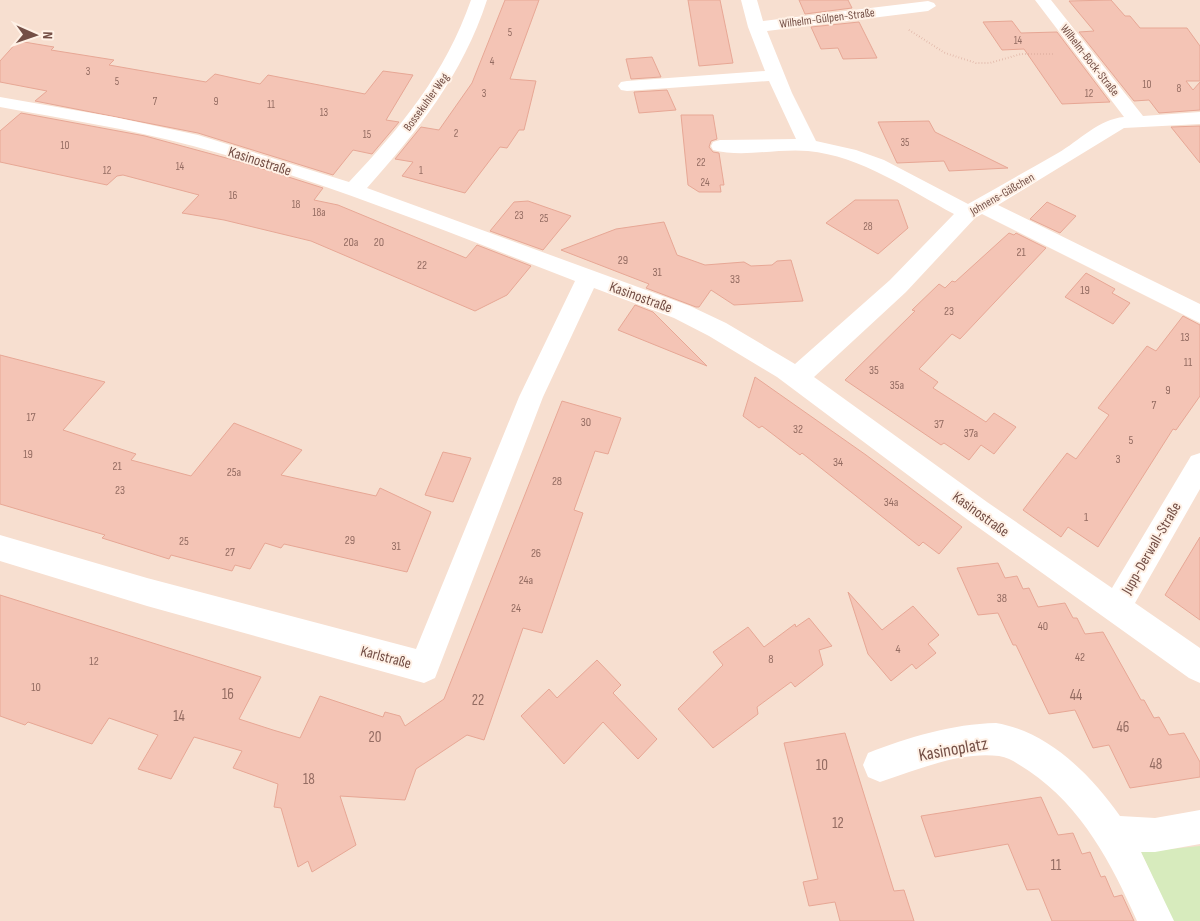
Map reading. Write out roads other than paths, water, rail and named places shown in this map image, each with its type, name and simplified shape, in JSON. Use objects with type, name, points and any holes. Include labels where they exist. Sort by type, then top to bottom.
[{"type":"street","name":"Bossekuhler Weg","points":[[353,191],[426,106],[453,63],[474,20],[479,0]]},
{"type":"street","name":"Wilhelm-Gülpen-Straße","points":[[749,0],[756,27],[809,146]]},
{"type":"street","name":"Wilhelm-Bock-Straße","points":[[1043,0],[1137,121]]},
{"type":"street","name":"Wilhelm-Gülpen-Straße","points":[[756,27],[928,6]]},
{"type":"street","points":[[627,86],[776,75]]},
{"type":"street","name":"Kasinostraße","points":[[0,102],[118,124],[224,149],[353,191],[682,312],[719,328],[752,347],[796,378],[999,527],[1117,607],[1200,667]]},
{"type":"street","name":"Johnens-Gäßchen","points":[[796,378],[898,286],[975,209],[1067,156],[1100,132],[1120,123],[1200,118]]},
{"type":"street","points":[[720,146],[809,146],[849,154],[877,164],[1200,314]]},
{"type":"street","name":"Karlstraße","points":[[0,548],[147,592],[424,667],[531,397],[588,278]]},
{"type":"street","name":"Jupp-Derwall-Straße","points":[[1117,607],[1200,464]]},
{"type":"street","name":"Kasinoplatz","points":[[880,765],[939,747],[981,741],[1011,742],[1041,759],[1074,784],[1111,833],[1137,879],[1156,921]]},
{"type":"street","points":[[1111,833],[1155,835],[1200,827]]}]
